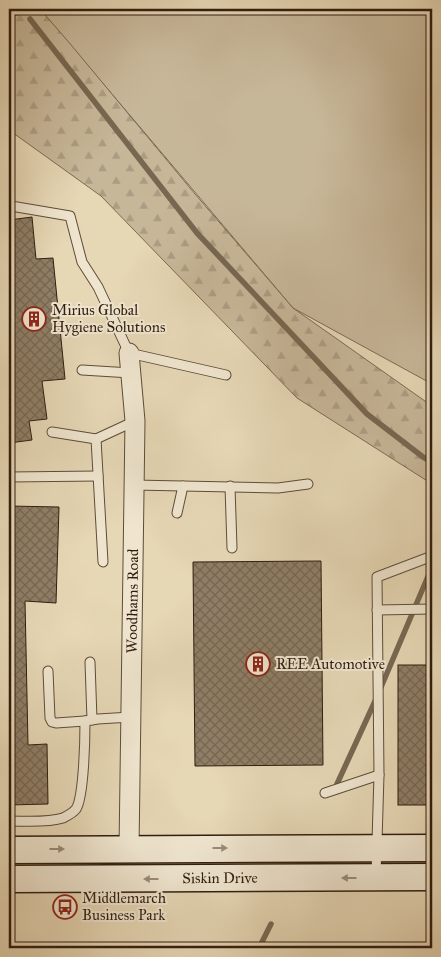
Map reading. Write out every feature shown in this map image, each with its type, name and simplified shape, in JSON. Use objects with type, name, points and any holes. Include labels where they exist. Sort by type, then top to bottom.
[{"type":"street","name":"Woodhams Road","points":[[129,849],[135,421],[130,353]]},
{"type":"street","name":"Siskin Drive","points":[[9,850],[432,848]]},
{"type":"street","name":"Siskin Drive","points":[[9,880],[432,877]]},
{"type":"lane","points":[[11,206],[70,216],[82,262],[98,287],[130,353],[226,375]]},
{"type":"lane","points":[[82,370],[131,373]]},
{"type":"lane","points":[[52,432],[96,439],[135,421]]},
{"type":"lane","points":[[96,439],[103,562]]},
{"type":"lane","points":[[9,477],[98,476]]},
{"type":"lane","points":[[134,485],[278,488],[308,484]]},
{"type":"lane","points":[[177,513],[183,486]]},
{"type":"lane","points":[[230,486],[232,548]]},
{"type":"lane","points":[[376,878],[379,775],[376,577],[427,558],[432,558]]},
{"type":"lane","points":[[377,610],[432,609]]},
{"type":"lane","points":[[9,821],[53,820],[63,818],[76,809],[80,796],[88,720],[90,662]]},
{"type":"lane","points":[[48,671],[50,718],[52,722],[131,717]]},
{"type":"lane","points":[[325,793],[379,775]]},
{"type":"green space","points":[[9,9],[39,9],[9,18]]},
{"type":"green space","points":[[40,9],[432,9],[432,384],[293,308]]},
{"type":"green space","points":[[40,9],[293,308],[432,406],[432,484],[297,398],[101,196],[9,130],[9,17]]},
{"type":"building","name":"Mirius Global Hygiene Solutions","points":[[32,217],[36,259],[53,258],[65,379],[42,381],[47,419],[29,421],[32,440],[9,443],[9,220]]},
{"type":"building","points":[[9,506],[59,507],[56,603],[25,601],[28,745],[47,744],[48,804],[9,805]]},
{"type":"building","name":"REE Automotive","points":[[321,561],[323,765],[195,766],[193,562]]},
{"type":"building","name":"REE Automotive","points":[[398,665],[432,665],[432,805],[398,805]]},
{"type":"waterway","points":[[30,19],[197,233],[367,414],[432,462]]},
{"type":"waterway","points":[[337,784],[376,699],[432,567]]},
{"type":"waterway","points":[[259,948],[271,924]]},
{"type":"place","name":"Mirius Global Hygiene Solutions","points":[[34,319]]},
{"type":"place","name":"REE Automotive","points":[[258,664]]},
{"type":"place","name":"Middlemarch Business Park","points":[[65,907]]}]
